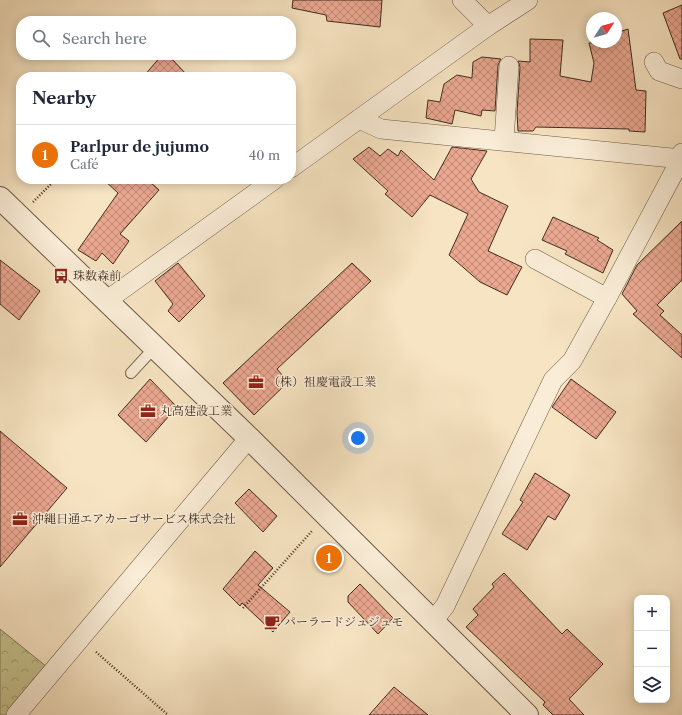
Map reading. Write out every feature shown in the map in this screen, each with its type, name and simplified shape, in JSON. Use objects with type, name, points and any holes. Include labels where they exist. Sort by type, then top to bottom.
[{"type":"street","points":[[462,0],[488,26]]},
{"type":"street","points":[[296,164],[488,26],[528,0]]},
{"type":"street","points":[[654,62],[660,71],[682,79]]},
{"type":"street","points":[[504,140],[509,66]]},
{"type":"street","points":[[359,119],[381,129],[682,157],[572,361],[554,380],[445,606],[433,621]]},
{"type":"street","points":[[106,301],[268,184]]},
{"type":"street","points":[[0,198],[249,438],[527,715]]},
{"type":"street","points":[[534,259],[607,298]]},
{"type":"street","points":[[16,715],[249,438]]},
{"type":"lane","points":[[131,373],[154,348]]},
{"type":"path","points":[[19,216],[51,184]]},
{"type":"path","points":[[243,608],[326,515]]},
{"type":"path","points":[[80,638],[168,715]]},
{"type":"green space","points":[[0,629],[47,667],[6,715],[0,715]]},
{"type":"building","points":[[293,0],[382,0],[380,27],[327,21],[326,15],[292,8]]},
{"type":"building","points":[[682,5],[682,59],[680,59],[663,13]]},
{"type":"building","points":[[628,29],[636,90],[646,91],[645,132],[629,131],[629,129],[536,127],[533,131],[518,131],[517,112],[520,67],[518,61],[530,62],[530,39],[563,40],[560,76],[591,82],[594,63],[590,48],[622,48],[622,31]]},
{"type":"building","points":[[482,57],[501,59],[498,65],[495,111],[482,110],[481,116],[455,110],[452,124],[426,118],[428,100],[440,102],[444,84],[457,75],[472,78],[473,62]]},
{"type":"building","points":[[158,60],[173,60],[184,72],[147,72]]},
{"type":"building","points":[[369,147],[380,156],[388,149],[398,156],[401,150],[434,180],[452,147],[487,151],[471,179],[479,192],[508,206],[488,251],[522,267],[507,295],[480,282],[449,255],[468,214],[430,195],[412,217],[385,194],[388,191],[353,159]]},
{"type":"building","points":[[108,184],[152,184],[159,190],[120,234],[129,241],[113,264],[102,253],[96,261],[78,250],[118,193]]},
{"type":"building","points":[[553,217],[599,238],[597,240],[613,250],[603,273],[565,254],[567,251],[542,240]]},
{"type":"building","points":[[682,221],[682,280],[657,305],[664,311],[660,315],[682,335],[682,358],[633,314],[637,311],[622,294],[637,265]]},
{"type":"building","points":[[0,260],[40,291],[19,320],[0,304]]},
{"type":"building","points":[[178,263],[205,296],[179,322],[168,311],[173,304],[155,281]]},
{"type":"building","points":[[352,263],[371,281],[277,369],[288,382],[254,415],[223,383]]},
{"type":"building","name":"丸高建設工業","points":[[150,379],[177,407],[146,442],[118,415]]},
{"type":"building","points":[[571,379],[616,412],[596,439],[552,407]]},
{"type":"building","name":"沖縄日通エアカーゴサービス株式会社","points":[[0,431],[67,488],[0,567]]},
{"type":"building","points":[[535,473],[570,495],[555,520],[548,516],[527,550],[502,534],[523,502],[520,500]]},
{"type":"building","points":[[249,489],[277,516],[263,532],[235,503]]},
{"type":"building","points":[[255,551],[273,568],[258,585],[290,612],[273,632],[242,603],[240,606],[223,589]]},
{"type":"building","points":[[504,573],[562,634],[567,629],[603,664],[569,699],[584,715],[553,715],[543,705],[545,702],[466,627],[478,615],[473,609],[494,587],[492,584]]},
{"type":"building","points":[[360,584],[393,618],[378,634],[348,602],[348,596]]},
{"type":"building","points":[[394,687],[428,715],[369,715]]},
{"type":"place","name":"珠数森前","points":[[61,276]]},
{"type":"place","name":"（株）祖慶電設工業","points":[[256,382]]},
{"type":"place","name":"丸高建設工業","points":[[148,411]]},
{"type":"place","name":"沖縄日通エアカーゴサービス株式会社","points":[[20,519]]},
{"type":"place","name":"Parlpur de jujumo","points":[[329,558]]},
{"type":"place","name":"パーラードジュジュモ","points":[[272,622]]}]
